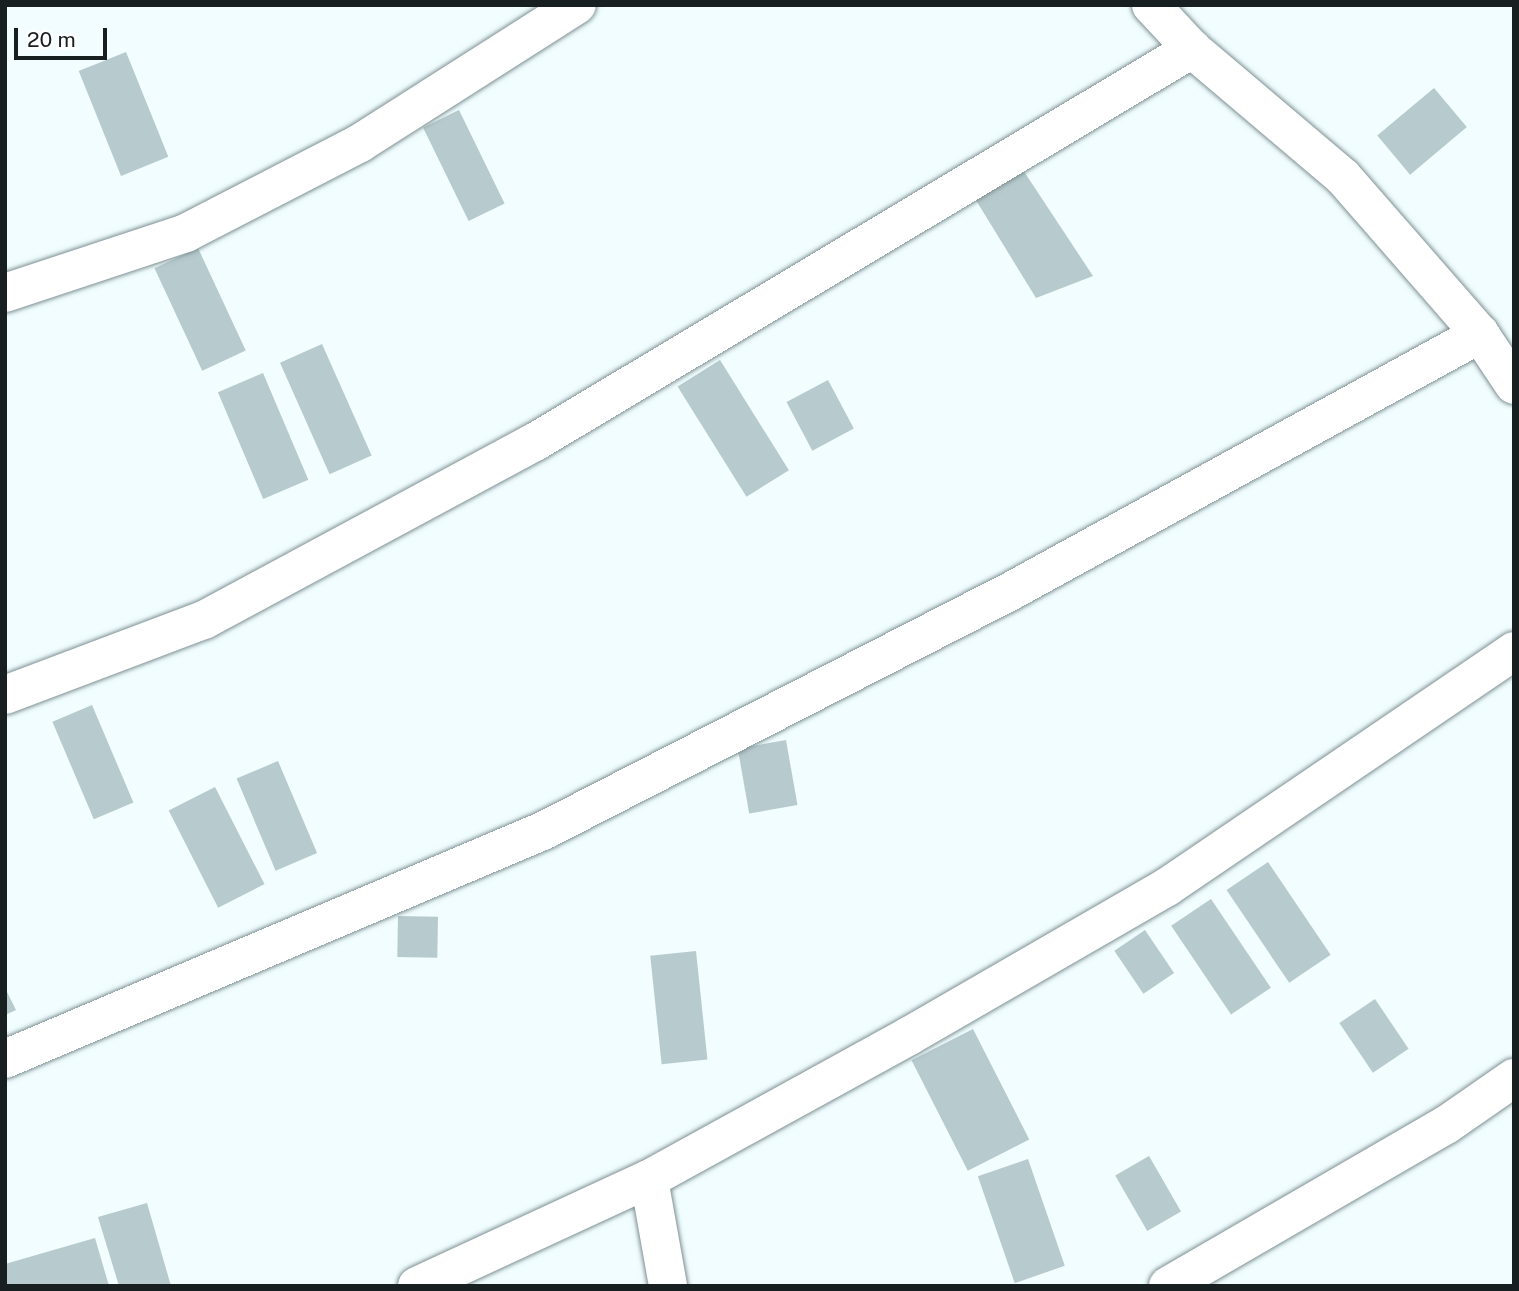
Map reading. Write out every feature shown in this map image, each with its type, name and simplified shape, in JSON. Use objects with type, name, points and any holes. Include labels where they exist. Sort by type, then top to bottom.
[{"type":"street","points":[[5,293],[186,233],[360,143],[577,5]]},
{"type":"street","points":[[1151,5],[1192,49],[1343,177],[1495,341],[1514,386]]},
{"type":"street","points":[[5,695],[204,620],[535,442],[1192,49]]},
{"type":"street","points":[[5,1059],[545,830],[1495,341]]},
{"type":"street","points":[[417,1286],[649,1179],[1167,887],[1514,651]]},
{"type":"street","points":[[1168,1286],[1446,1125],[1514,1078]]},
{"type":"street","points":[[649,1179],[668,1286]]},
{"type":"building","points":[[126,52],[168,157],[121,176],[79,71]]},
{"type":"building","points":[[1434,88],[1467,127],[1410,175],[1377,136]]},
{"type":"building","points":[[459,110],[505,203],[469,221],[423,128]]},
{"type":"building","points":[[1023,170],[1093,276],[1036,298],[974,197]]},
{"type":"building","points":[[198,248],[246,350],[202,371],[154,268]]},
{"type":"building","points":[[322,344],[372,455],[330,474],[280,363]]},
{"type":"building","points":[[720,360],[789,470],[746,497],[678,386]]},
{"type":"building","points":[[263,373],[308,480],[263,499],[218,392]]},
{"type":"building","points":[[828,380],[854,429],[812,451],[787,402]]},
{"type":"building","points":[[92,705],[133,803],[94,819],[52,722]]},
{"type":"building","points":[[786,740],[797,805],[749,814],[738,749]]},
{"type":"building","points":[[278,761],[317,853],[276,871],[237,779]]},
{"type":"building","points":[[215,787],[264,884],[218,908],[169,811]]},
{"type":"building","points":[[1268,862],[1331,955],[1289,983],[1227,890]]},
{"type":"building","points":[[1211,899],[1271,988],[1231,1015],[1171,926]]},
{"type":"building","points":[[398,916],[438,917],[437,958],[397,957]]},
{"type":"building","points":[[1145,930],[1174,973],[1143,994],[1114,951]]},
{"type":"building","points":[[696,951],[707,1059],[662,1064],[650,956]]},
{"type":"building","points":[[5,988],[16,1010],[5,1015]]},
{"type":"building","points":[[1375,999],[1409,1049],[1373,1073],[1339,1023]]},
{"type":"building","points":[[973,1029],[1029,1139],[968,1171],[912,1060]]},
{"type":"building","points":[[1149,1156],[1181,1211],[1147,1231],[1115,1176]]},
{"type":"building","points":[[1028,1159],[1065,1266],[1015,1283],[978,1176]]},
{"type":"building","points":[[147,1203],[171,1286],[119,1286],[98,1217]]},
{"type":"building","points":[[95,1238],[109,1286],[5,1286],[5,1264]]}]
